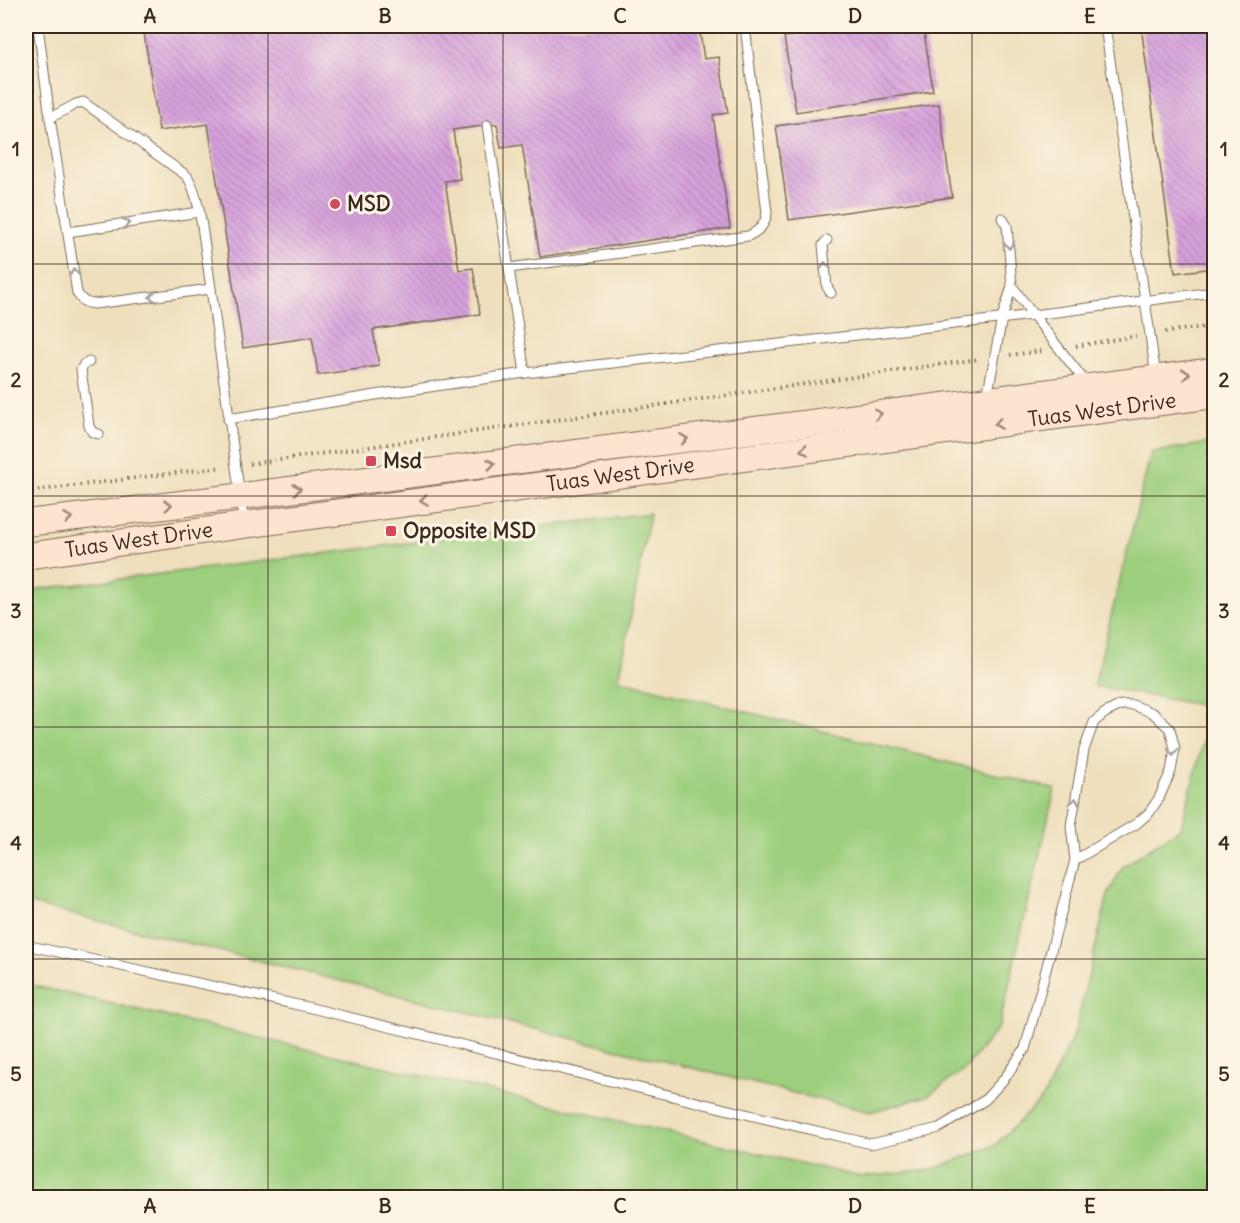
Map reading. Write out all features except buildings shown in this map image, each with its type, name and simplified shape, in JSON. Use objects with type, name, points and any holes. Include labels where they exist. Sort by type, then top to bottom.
[{"type":"main road","name":"Tuas West Drive","points":[[26,556],[1158,390],[1215,370]]},
{"type":"main road","name":"Tuas West Drive","points":[[1158,390],[1215,395]]},
{"type":"main road","name":"Tuas West Drive","points":[[26,523],[987,400],[1089,399]]},
{"type":"lane","points":[[39,26],[50,118],[77,293],[83,302],[94,304],[211,289]]},
{"type":"lane","points":[[509,268],[748,236],[761,228],[767,213],[745,26]]},
{"type":"lane","points":[[1105,26],[1158,390]]},
{"type":"lane","points":[[50,118],[83,102],[187,176],[192,182],[211,289],[244,525]]},
{"type":"lane","points":[[487,125],[525,373]]},
{"type":"lane","points":[[68,232],[199,212]]},
{"type":"lane","points":[[987,400],[1002,318],[1012,286],[1007,226],[1002,218]]},
{"type":"lane","points":[[827,240],[823,245],[827,286],[831,293]]},
{"type":"lane","points":[[1012,286],[1059,348],[1089,399]]},
{"type":"lane","points":[[228,419],[525,373],[1215,292]]},
{"type":"lane","points":[[89,362],[84,364],[81,370],[89,426],[92,432],[99,434]]},
{"type":"lane","points":[[26,945],[307,1007],[871,1144],[939,1128],[984,1100],[1004,1079],[1025,1049],[1075,860],[1071,826],[1084,750],[1094,722],[1104,713],[1121,705],[1133,705],[1153,713],[1170,729],[1175,749],[1171,771],[1159,798],[1149,813],[1136,824],[1075,860]]},
{"type":"path","points":[[26,492],[236,466],[1215,326]]},
{"type":"green space","points":[[1214,442],[1214,1197],[26,1197],[26,984],[861,1177],[931,1170],[995,1145],[1043,1098],[1075,1032],[1108,895],[1123,866],[1181,828],[1212,707],[1094,686],[1151,453]]},
{"type":"green space","points":[[650,513],[619,680],[1055,789],[999,1027],[963,1071],[927,1096],[870,1112],[26,903],[26,592]]},
{"type":"place","name":"MSD","points":[[335,204]]},
{"type":"place","name":"Msd","points":[[371,461]]},
{"type":"place","name":"Opposite MSD","points":[[391,531]]}]
